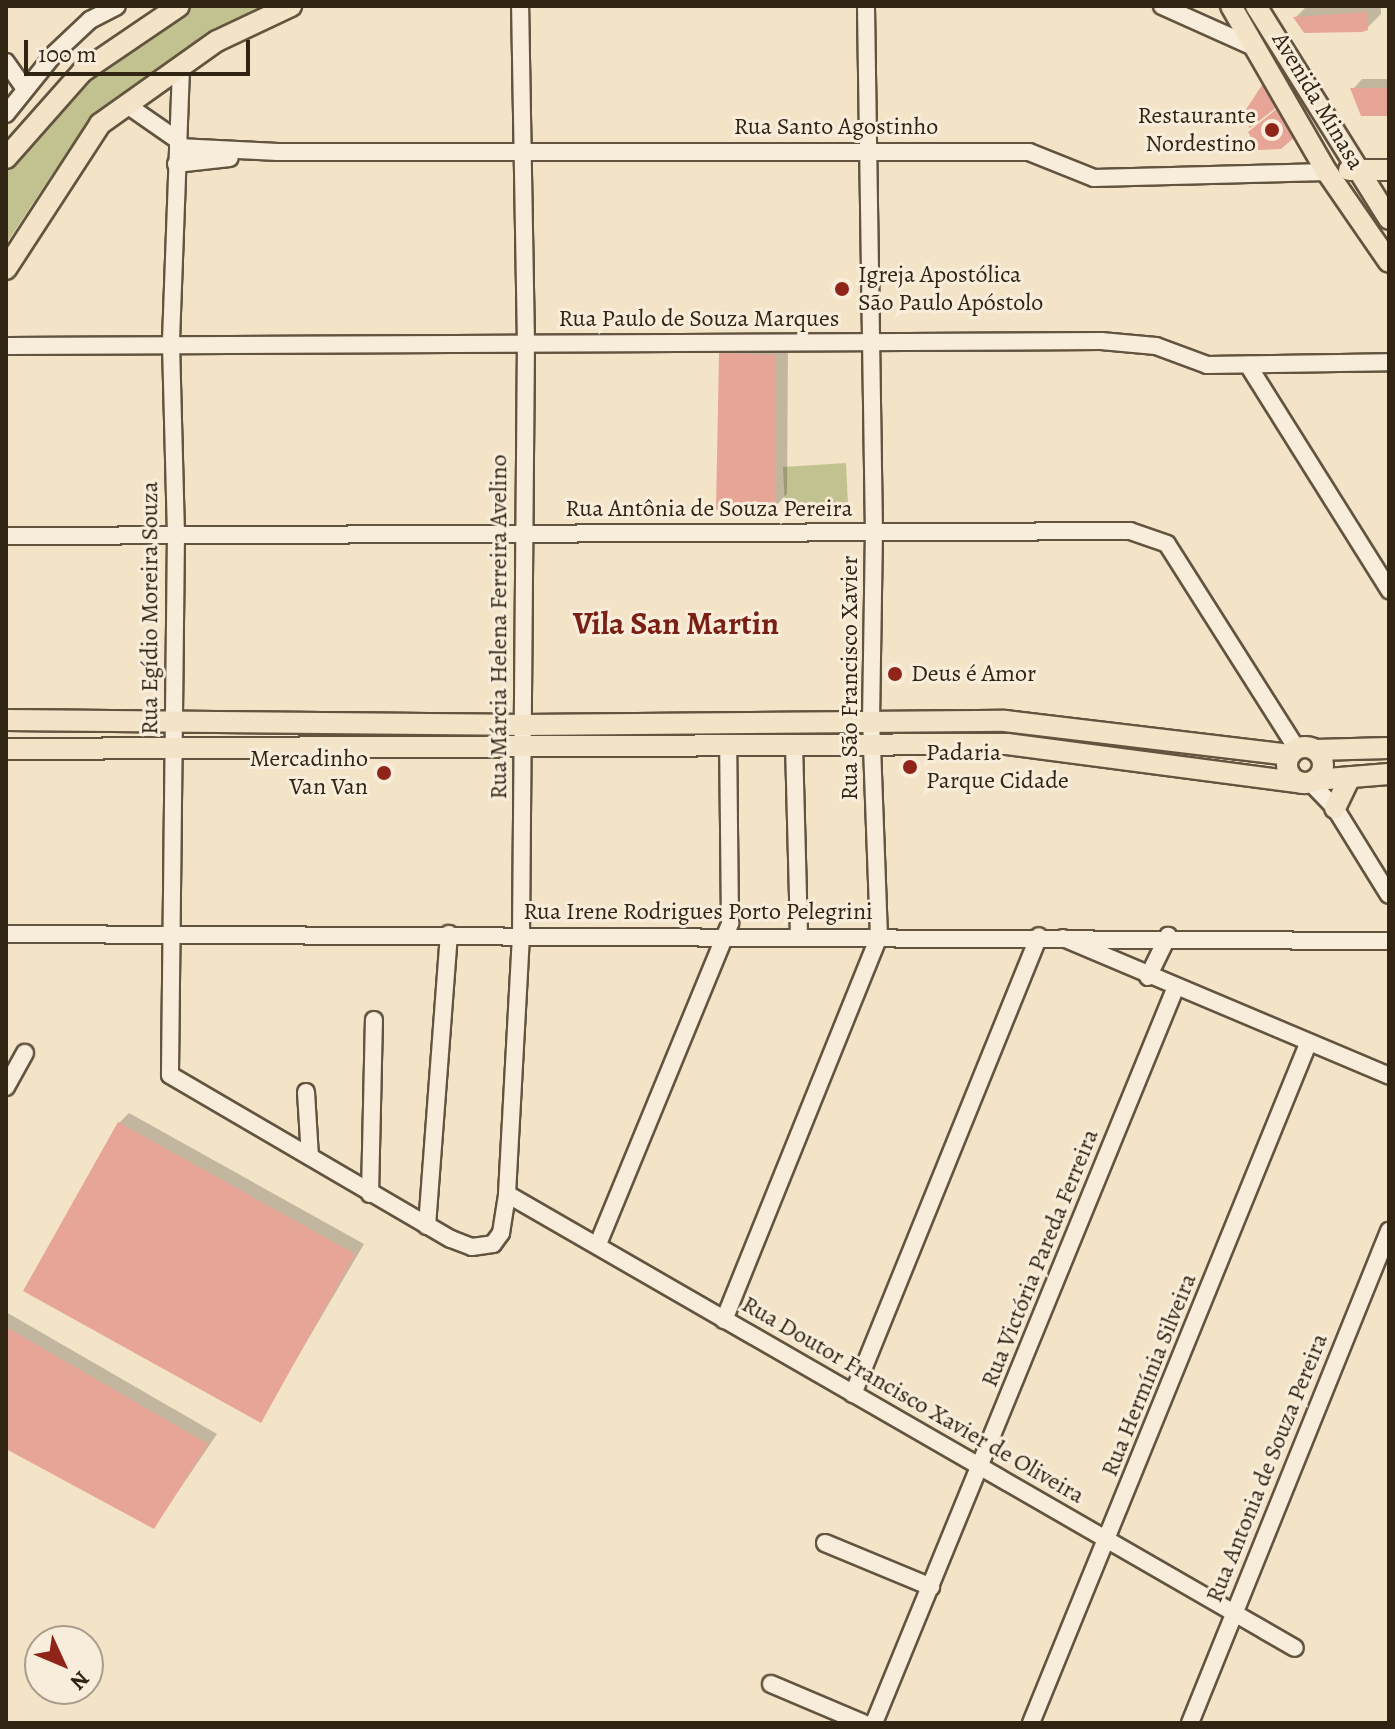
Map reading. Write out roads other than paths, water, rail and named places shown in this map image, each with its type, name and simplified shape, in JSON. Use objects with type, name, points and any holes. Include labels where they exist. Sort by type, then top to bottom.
[{"type":"main road","points":[[6,158],[82,72],[179,6]]},
{"type":"main road","points":[[6,269],[100,124],[242,26],[291,6]]},
{"type":"main road","name":"Avenida Minasa","points":[[1231,6],[1327,172],[1389,262]]},
{"type":"main road","name":"Avenida Minasa","points":[[1256,6],[1389,219]]},
{"type":"main road","name":"Rua Santo Agostinho","points":[[1327,172],[1389,170]]},
{"type":"main road","points":[[6,720],[523,725],[1005,721],[1301,752],[1389,748]]},
{"type":"main road","points":[[6,749],[524,749],[1007,744],[1310,782],[1389,774]]},
{"type":"main road","points":[[1301,752],[1323,765],[1310,782]]},
{"type":"main road","points":[[1301,752],[1289,773],[1310,782]]},
{"type":"main road","points":[[1335,808],[1350,777]]},
{"type":"street","points":[[6,114],[25,89],[90,20],[117,6]]},
{"type":"street","name":"Rua Márcia Helena Ferreira Avelino","points":[[427,1226],[472,1247],[493,1244],[501,1233],[507,1194],[521,936],[524,749],[522,532],[526,344],[519,152],[520,6]]},
{"type":"street","name":"Rua São Francisco Xavier","points":[[724,1320],[879,937],[871,721],[874,534],[866,6]]},
{"type":"street","points":[[1162,6],[1256,48]]},
{"type":"street","points":[[6,62],[25,89]]},
{"type":"street","name":"Rua Egídio Moreira Souza","points":[[181,68],[171,344],[176,534],[175,935],[170,1075],[310,1157]]},
{"type":"street","points":[[127,105],[178,151]]},
{"type":"street","name":"Rua Santo Agostinho","points":[[178,151],[1029,152],[1094,178],[1327,172]]},
{"type":"street","name":"Rua Paulo de Souza Marques","points":[[6,346],[1101,341],[1156,346],[1207,365],[1389,362]]},
{"type":"street","points":[[1248,365],[1389,590]]},
{"type":"street","name":"Rua Antônia de Souza Pereira","points":[[6,536],[522,532],[1151,535],[1167,544],[1301,752]]},
{"type":"street","points":[[794,744],[799,937]]},
{"type":"street","points":[[598,1244],[725,938],[732,902],[728,745]]},
{"type":"street","points":[[1310,782],[1335,808],[1389,895]]},
{"type":"street","name":"Rua Irene Rodrigues Porto Pelegrini","points":[[6,934],[449,934],[725,938],[1168,936],[1389,941]]},
{"type":"street","points":[[306,1092],[310,1157],[427,1226],[449,934]]},
{"type":"street","points":[[853,1394],[1039,936]]},
{"type":"street","points":[[1059,936],[1175,989],[1389,1076]]},
{"type":"street","points":[[1148,977],[1168,936]]},
{"type":"street","name":"Rua Victória Pareda Ferreira","points":[[874,1723],[1175,989]]},
{"type":"street","points":[[370,1194],[374,1020]]},
{"type":"street","name":"Rua Hermínia Silveira","points":[[1031,1723],[1109,1540],[1308,1044]]},
{"type":"street","points":[[6,1087],[25,1053]]},
{"type":"street","name":"Rua Doutor Francisco Xavier de Oliveira","points":[[507,1194],[1295,1648]]},
{"type":"street","name":"Rua Antonia de Souza Pereira","points":[[1190,1723],[1388,1236]]},
{"type":"street","points":[[825,1543],[931,1587]]},
{"type":"street","points":[[771,1684],[863,1723]]},
{"type":"place","name":"Restaurante Nordestino","points":[[1272,130]]},
{"type":"place","name":"Igreja Apostólica São Paulo Apóstolo","points":[[842,289]]},
{"type":"place","name":"Deus é Amor","points":[[895,674]]},
{"type":"place","name":"Padaria Parque Cidade","points":[[910,767]]},
{"type":"place","name":"Mercadinho Van Van","points":[[384,773]]},
{"type":"district","name":"Vila San Martin","points":[[676,623]]}]
